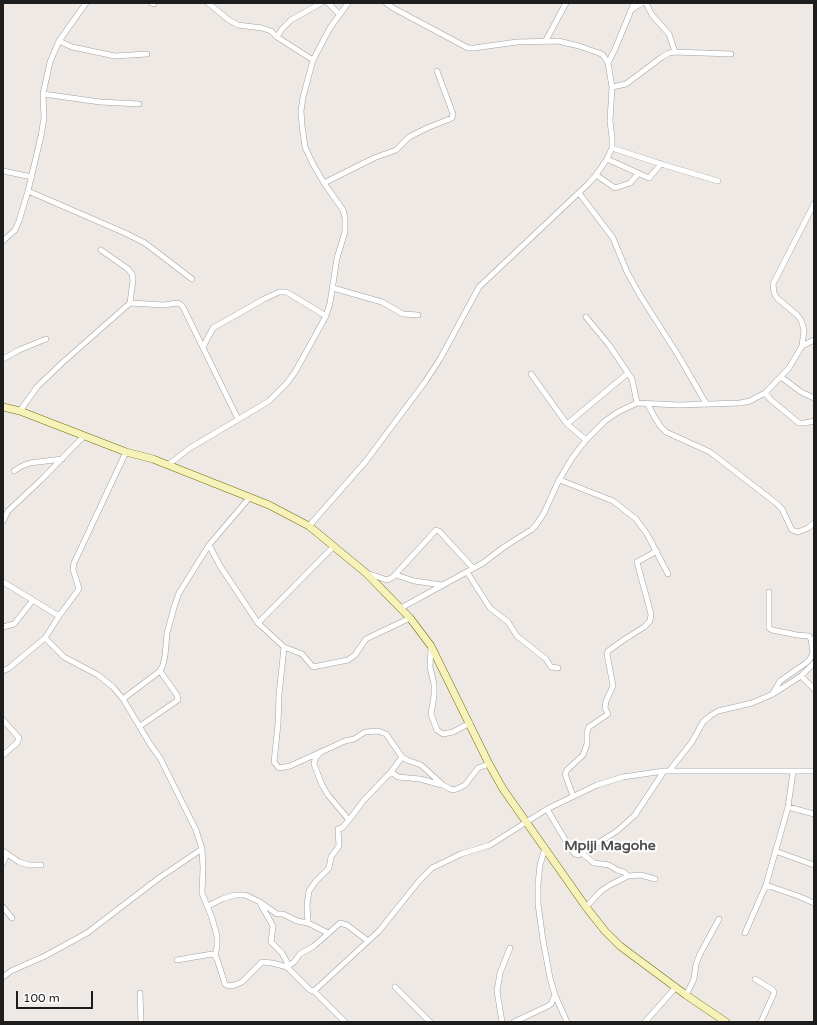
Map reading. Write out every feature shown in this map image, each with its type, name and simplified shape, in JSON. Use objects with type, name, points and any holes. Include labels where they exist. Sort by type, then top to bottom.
[{"type":"street","points":[[3,241],[15,230],[32,176],[44,118],[43,94],[50,62],[59,41],[86,3]]},
{"type":"street","points":[[208,3],[229,20],[238,25],[262,28],[271,31],[277,37],[313,60]]},
{"type":"street","points":[[277,37],[282,29],[291,20],[321,3]]},
{"type":"street","points":[[328,3],[339,14]]},
{"type":"street","points":[[168,465],[190,448],[268,401],[287,383],[313,341],[326,316],[333,288],[337,258],[345,232],[345,218],[343,210],[324,183],[305,147],[301,111],[303,97],[313,60],[330,28],[348,3]]},
{"type":"street","points":[[308,526],[366,461],[425,382],[440,359],[479,287],[533,234],[579,193],[596,175],[607,159],[612,148],[610,121],[612,86],[608,63],[603,55],[591,50],[558,41],[517,42],[468,48],[386,3]]},
{"type":"street","points":[[545,42],[566,3]]},
{"type":"street","points":[[608,63],[634,3]]},
{"type":"street","points":[[630,11],[642,3]]},
{"type":"street","points":[[646,3],[652,16],[669,34],[675,52]]},
{"type":"street","points":[[59,41],[72,47],[115,56],[147,54]]},
{"type":"street","points":[[612,86],[626,84],[662,57],[675,52],[731,54]]},
{"type":"street","points":[[324,183],[374,158],[396,150],[409,137],[452,118],[453,114],[437,71]]},
{"type":"street","points":[[43,94],[100,102],[139,104]]},
{"type":"street","points":[[612,148],[718,180]]},
{"type":"street","points":[[607,159],[650,178],[661,164]]},
{"type":"street","points":[[3,171],[32,176]]},
{"type":"street","points":[[596,175],[615,188],[630,183],[638,174]]},
{"type":"street","points":[[28,191],[145,243],[192,279]]},
{"type":"street","points":[[579,193],[614,238],[628,272],[641,297],[678,355],[707,405]]},
{"type":"street","points":[[401,608],[483,563],[536,525],[572,458],[586,440],[612,415],[637,403],[707,405],[740,403],[750,401],[765,393],[789,368],[802,346],[804,330],[801,320],[777,298],[774,293],[773,284],[814,204]]},
{"type":"street","points":[[20,411],[38,387],[62,363],[130,303],[133,280],[132,274],[128,269],[100,250]]},
{"type":"street","points":[[333,288],[382,302],[403,314],[418,315]]},
{"type":"street","points":[[204,347],[210,331],[213,328],[264,298],[279,292],[286,292],[326,316]]},
{"type":"street","points":[[130,303],[180,304],[183,307],[204,347],[238,419]]},
{"type":"street","points":[[586,317],[609,345],[632,379],[637,403]]},
{"type":"street","points":[[3,359],[46,339]]},
{"type":"street","points":[[802,346],[812,341],[814,348]]},
{"type":"street","points":[[567,424],[628,373]]},
{"type":"street","points":[[530,374],[567,424],[586,440]]},
{"type":"street","points":[[781,377],[801,392],[814,398]]},
{"type":"street","points":[[765,393],[771,400],[799,422],[805,423],[814,421]]},
{"type":"street","points":[[647,403],[655,418],[666,432],[710,452],[776,503],[782,509],[792,530],[798,532],[808,528],[814,523]]},
{"type":"street","points":[[3,407],[20,411],[126,452],[168,465],[269,505],[308,526],[366,572],[410,618],[431,646],[489,764],[503,789],[586,907],[605,931],[634,957],[726,1022]]},
{"type":"street","points":[[3,520],[8,511],[84,436]]},
{"type":"street","points":[[3,672],[45,638],[79,589],[73,569],[74,563],[126,452]]},
{"type":"street","points":[[14,471],[30,463],[62,459]]},
{"type":"street","points":[[560,480],[603,497],[623,508],[636,519],[648,534],[668,574]]},
{"type":"street","points":[[123,699],[160,671],[165,656],[167,633],[179,593],[209,545],[250,498]]},
{"type":"street","points":[[366,572],[387,580],[396,576],[436,530],[439,531],[474,568]]},
{"type":"street","points":[[209,545],[220,566],[258,623],[284,647],[302,654],[313,667],[348,660],[355,655],[366,639],[410,618]]},
{"type":"street","points":[[258,623],[334,546]]},
{"type":"street","points":[[573,796],[565,774],[586,751],[587,732],[589,727],[608,714],[605,708],[606,701],[613,686],[607,654],[608,651],[644,627],[650,621],[651,614],[637,562],[657,551]]},
{"type":"street","points":[[467,572],[490,608],[508,622],[517,636],[546,659],[551,668],[558,668]]},
{"type":"street","points":[[396,576],[414,582],[442,585]]},
{"type":"street","points":[[3,582],[59,616]]},
{"type":"street","points":[[769,592],[769,628],[791,634],[809,636],[812,639],[812,653],[810,659],[780,681],[773,694]]},
{"type":"street","points":[[3,627],[14,624],[33,600]]},
{"type":"street","points":[[45,638],[64,657],[98,675],[113,687],[123,699],[160,758],[196,830],[202,849],[202,893],[208,906],[217,936],[215,956],[226,985],[234,985],[242,982],[262,962],[288,967]]},
{"type":"street","points":[[431,646],[430,667],[434,684],[431,714],[437,730],[443,734],[453,732],[470,723]]},
{"type":"street","points":[[284,647],[274,762],[279,768],[283,768],[345,741],[354,739],[365,732],[378,730],[386,734],[402,757],[406,760],[421,765],[443,785]]},
{"type":"street","points":[[546,809],[570,848],[578,855],[583,854],[621,828],[635,815],[667,771],[692,742],[703,722],[710,716],[718,711],[752,703],[773,694],[801,676],[814,663]]},
{"type":"street","points":[[140,726],[178,700],[177,695],[160,671]]},
{"type":"street","points":[[801,676],[814,689]]},
{"type":"street","points":[[3,720],[18,738],[17,743],[3,755]]},
{"type":"street","points":[[319,753],[314,764],[322,785],[328,795],[349,820]]},
{"type":"street","points":[[308,923],[307,905],[309,891],[316,881],[329,868],[331,857],[339,846],[338,829],[342,828],[364,800],[391,772],[402,757]]},
{"type":"street","points":[[391,772],[398,778],[420,779],[443,785],[454,790],[465,784],[478,768],[489,764]]},
{"type":"street","points":[[314,991],[368,941],[393,915],[419,881],[432,868],[460,854],[490,845],[546,809],[597,785],[623,777],[667,771],[814,772]]},
{"type":"street","points":[[745,933],[766,885],[788,807],[793,772]]},
{"type":"street","points":[[788,807],[814,814]]},
{"type":"street","points":[[545,848],[540,865],[538,904],[546,960],[555,995],[567,1022]]},
{"type":"street","points":[[3,977],[11,971],[45,956],[87,933],[159,878],[202,849]]},
{"type":"street","points":[[775,851],[814,865]]},
{"type":"street","points":[[3,863],[5,853],[19,862],[29,865],[41,865]]},
{"type":"street","points":[[583,854],[594,863],[609,865],[624,872],[628,876]]},
{"type":"street","points":[[586,907],[605,888],[628,876],[641,875],[654,879]]},
{"type":"street","points":[[766,885],[814,903]]},
{"type":"street","points":[[208,906],[222,899],[235,895],[245,895],[260,902],[279,914],[283,914],[296,921],[308,923],[328,933]]},
{"type":"street","points":[[260,902],[273,926],[271,942],[282,953],[288,967],[310,990],[314,991],[345,1022]]},
{"type":"street","points":[[3,907],[12,918]]},
{"type":"street","points":[[686,995],[694,979],[696,964],[700,954],[719,919]]},
{"type":"street","points":[[288,967],[300,954],[314,946],[338,923],[343,923],[368,941]]},
{"type":"street","points":[[502,1022],[496,991],[500,973],[510,948]]},
{"type":"street","points":[[177,960],[212,954],[215,956]]},
{"type":"street","points":[[755,979],[773,990],[774,993],[761,1022]]},
{"type":"street","points":[[395,987],[430,1022]]},
{"type":"street","points":[[645,1022],[676,987]]},
{"type":"street","points":[[140,993],[141,1022]]},
{"type":"street","points":[[514,1022],[548,1006],[553,1001],[555,995]]},
{"type":"district","name":"Mpiji Magohe","points":[[610,846]]}]
